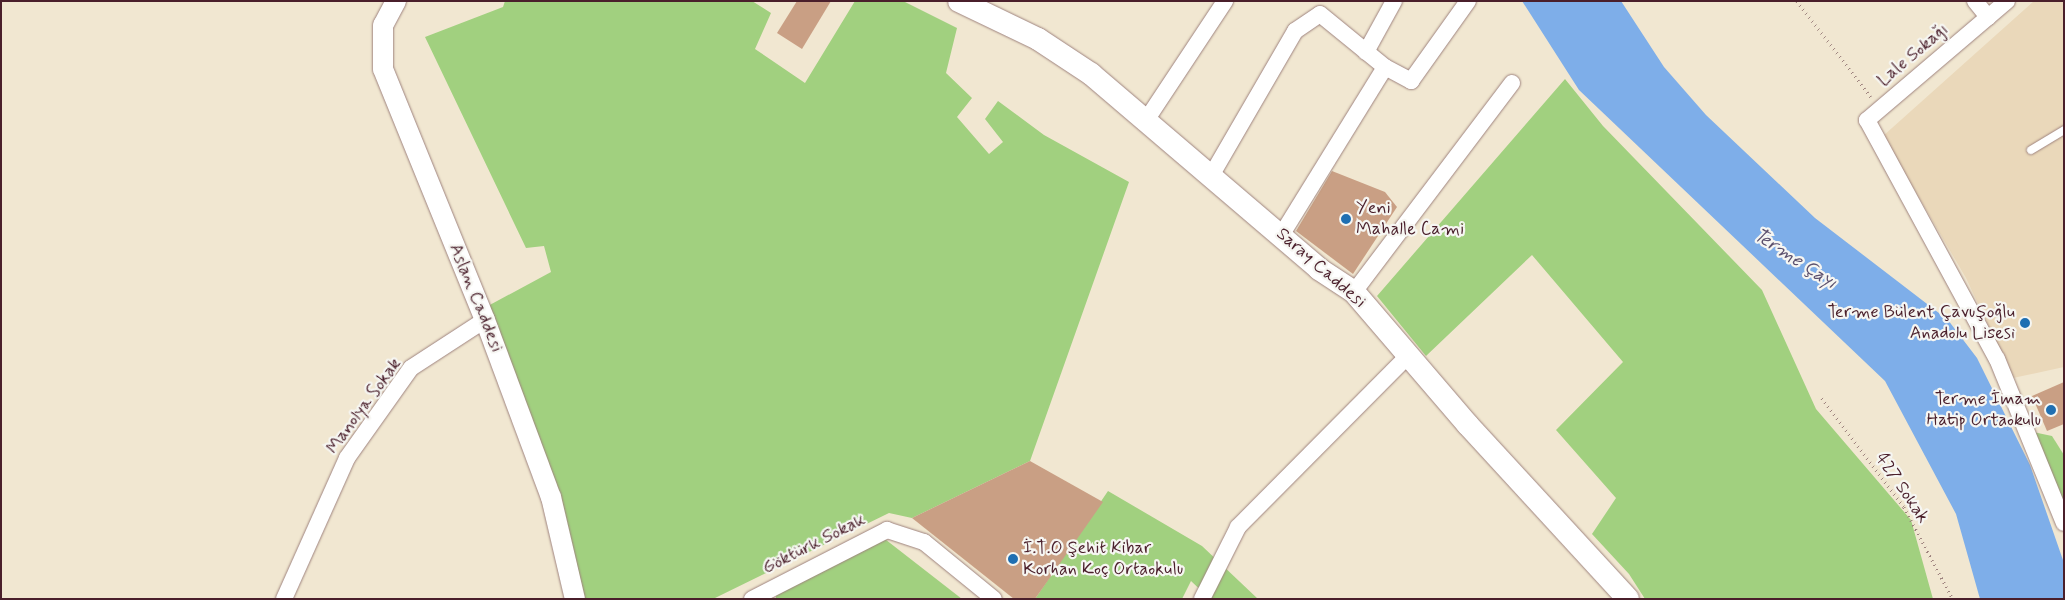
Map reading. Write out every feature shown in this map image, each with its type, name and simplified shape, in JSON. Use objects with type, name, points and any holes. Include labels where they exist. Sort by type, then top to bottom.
[{"type":"main road","name":"Saray Caddesi","points":[[959,1],[1038,38],[1091,74],[1145,122],[1282,234],[1319,269],[1354,292],[1410,355],[1468,425],[1628,599]]},
{"type":"street","name":"Aslan Caddesi","points":[[396,1],[383,25],[383,69],[485,320],[551,497],[575,599]]},
{"type":"street","points":[[1145,122],[1225,1]]},
{"type":"street","points":[[1366,52],[1394,1]]},
{"type":"street","points":[[1211,176],[1295,31],[1320,14],[1385,67],[1410,81],[1468,1]]},
{"type":"street","points":[[1975,1],[1988,17]]},
{"type":"street","name":"Lale Sokağı","points":[[2008,1],[1867,120],[1996,360],[2064,523]]},
{"type":"street","points":[[1282,234],[1385,67]]},
{"type":"street","points":[[1354,292],[1512,83]]},
{"type":"street","name":"Manolya Sokak","points":[[284,599],[347,458],[411,368],[485,320]]},
{"type":"street","points":[[1202,599],[1238,528],[1410,355]]},
{"type":"street","name":"Göktürk Sokak","points":[[752,599],[887,530],[924,542],[994,599]]},
{"type":"lane","points":[[2031,150],[2064,130]]},
{"type":"path","points":[[1797,1],[1879,109]]},
{"type":"path","name":"427 Sokak","points":[[1822,398],[1904,507],[1953,599]]},
{"type":"shaded area","points":[[2034,1],[2064,1],[2064,367],[2013,378],[1966,278],[1883,136]]},
{"type":"green space","points":[[505,1],[752,1],[771,13],[755,49],[805,83],[855,1],[903,1],[957,28],[946,73],[972,98],[957,117],[989,154],[1003,142],[985,119],[998,101],[1044,135],[1129,182],[1030,461],[912,518],[889,513],[713,599],[572,599],[486,307],[551,272],[544,246],[526,248],[425,37],[503,7]]},
{"type":"green space","points":[[1565,79],[1603,126],[1762,290],[1816,409],[1911,520],[1933,599],[1645,599],[1629,574],[1592,534],[1616,498],[1556,430],[1623,362],[1532,255],[1426,356],[1377,296]]},
{"type":"green space","points":[[2033,432],[2052,436],[2064,455],[2064,505]]},
{"type":"green space","points":[[1108,491],[1202,546],[1258,599],[1210,599],[1191,581],[1182,599],[1035,599]]},
{"type":"green space","points":[[881,536],[962,599],[776,599],[776,595]]},
{"type":"water","name":"Terme Çayı","points":[[1522,1],[1621,1],[1664,67],[1706,115],[1815,218],[1948,320],[1977,358],[2030,465],[2064,563],[2064,599],[1980,599],[1956,514],[1885,381],[1579,90]]},
{"type":"building","points":[[797,1],[831,1],[802,49],[777,33]]},
{"type":"building","name":"Yeni Mahalle Cami","points":[[1332,171],[1385,192],[1397,207],[1353,274],[1296,231]]},
{"type":"building","name":"Terme İmam Hatip Ortaokulu","points":[[2064,382],[2064,424],[2047,431],[2032,396]]},
{"type":"building","name":"İ.T.O Şehit Kibar Korhan Koç Ortaokulu","points":[[1030,461],[1103,502],[1035,599],[1014,599],[912,518]]},
{"type":"place","name":"Yeni Mahalle Cami","points":[[1346,219]]},
{"type":"place","name":"Terme Bülent Çavuşoğlu Anadolu Lisesi","points":[[2025,323]]},
{"type":"place","name":"Terme İmam Hatip Ortaokulu","points":[[2051,410]]},
{"type":"place","name":"İ.T.O Şehit Kibar Korhan Koç Ortaokulu","points":[[1013,559]]}]
